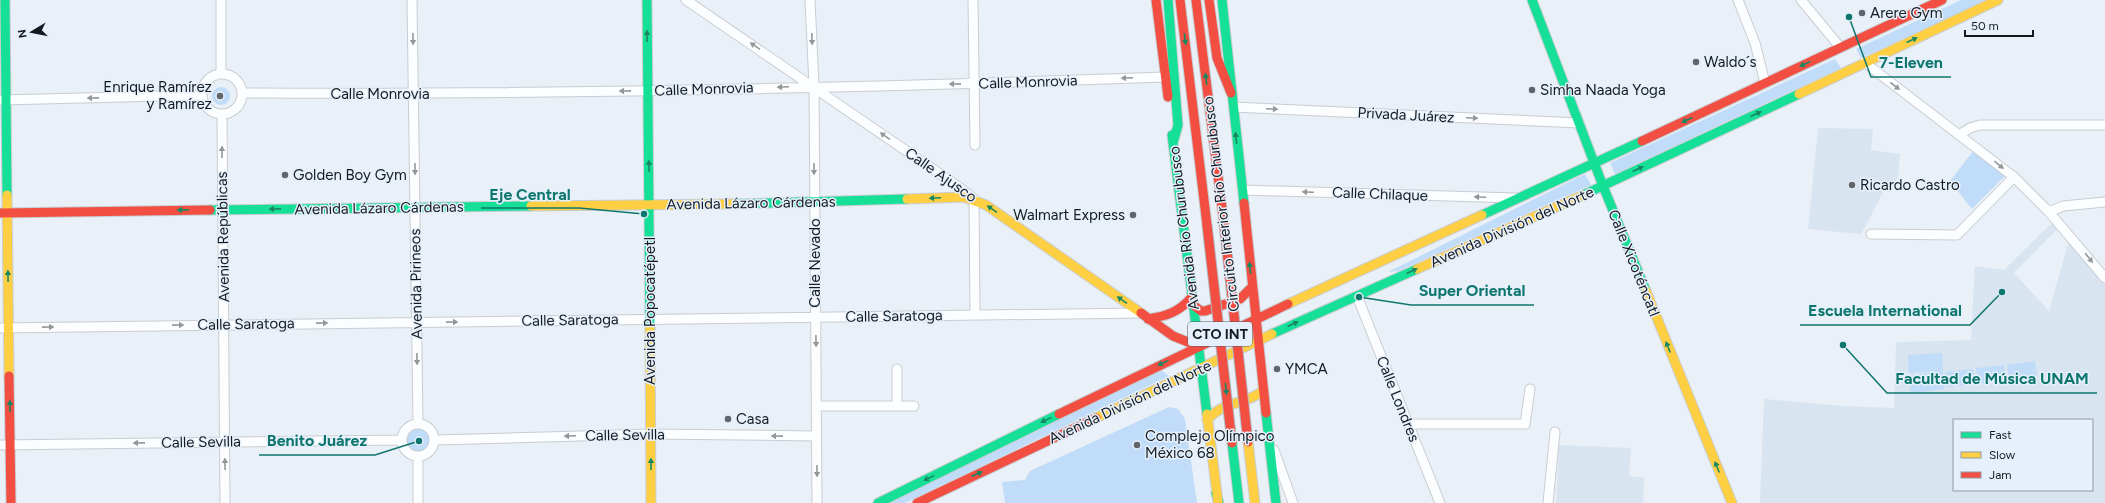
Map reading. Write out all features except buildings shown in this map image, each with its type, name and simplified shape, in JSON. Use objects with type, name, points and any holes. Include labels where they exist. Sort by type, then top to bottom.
[{"type":"main road","points":[[5,0],[3,100],[4,328],[10,445],[11,503]]},
{"type":"main road","name":"Avenida Popocatépetl","points":[[647,0],[650,205],[651,503]]},
{"type":"main road","name":"Avenida Río Churubusco","points":[[1156,0],[1218,503]]},
{"type":"main road","points":[[1168,0],[1178,125],[1174,143]]},
{"type":"main road","name":"Circuito Interior Río Churubusco","points":[[1180,0],[1239,503]]},
{"type":"main road","name":"Circuito Interior Río Churubusco","points":[[1196,0],[1224,224],[1255,503]]},
{"type":"main road","points":[[1209,0],[1217,58],[1231,93]]},
{"type":"main road","name":"CTO INT","points":[[1222,0],[1276,503]]},
{"type":"main road","name":"Calle Xicoténcatl","points":[[1532,0],[1594,164],[1732,503]]},
{"type":"main road","name":"Avenida División del Norte","points":[[878,503],[1198,346],[1594,164],[1942,0]]},
{"type":"main road","name":"Avenida División del Norte","points":[[917,503],[1258,340],[1603,186],[1998,0]]},
{"type":"main road","name":"Avenida Lázaro Cárdenas","points":[[4,213],[650,205],[964,197],[974,199]]},
{"type":"main road","name":"Calle Ajusco","points":[[974,199],[986,205],[1177,338],[1198,346]]},
{"type":"main road","points":[[1145,316],[1175,314],[1192,301],[1201,311],[1206,311],[1240,298],[1252,287]]},
{"type":"main road","points":[[1207,420],[1223,405],[1250,400],[1263,392]]},
{"type":"main road","points":[[1204,395],[1223,405]]},
{"type":"main road","points":[[1250,400],[1265,408]]},
{"type":"street","points":[[221,0],[221,74]]},
{"type":"street","name":"Avenida Pirineos","points":[[412,0],[418,424]]},
{"type":"street","name":"Calle Ajusco","points":[[686,0],[814,86],[974,199]]},
{"type":"street","name":"Calle Nevado","points":[[810,0],[814,86],[817,503]]},
{"type":"street","points":[[973,0],[975,145]]},
{"type":"street","points":[[1738,0],[1755,43],[1760,68],[1765,83]]},
{"type":"street","points":[[1801,0],[1840,47]]},
{"type":"street","points":[[1864,62],[2014,177],[2048,212],[2105,278]]},
{"type":"street","points":[[221,74],[227,75],[238,81],[242,93],[239,105],[228,113],[222,114],[211,111],[206,106],[202,95],[203,89],[210,78],[221,74]]},
{"type":"street","name":"Calle Monrovia","points":[[242,93],[414,94],[648,91],[814,86],[974,84],[1166,77]]},
{"type":"street","points":[[3,100],[202,95]]},
{"type":"street","name":"Privada Juárez","points":[[1233,107],[1579,123]]},
{"type":"street","name":"Avenida Repúblicas","points":[[222,114],[225,503]]},
{"type":"street","points":[[1959,135],[1970,128],[1980,126],[2105,125]]},
{"type":"street","points":[[1870,234],[1957,235],[2014,177]]},
{"type":"street","name":"Calle Chilaque","points":[[1242,190],[1519,198]]},
{"type":"street","points":[[974,199],[975,315]]},
{"type":"street","points":[[2048,212],[2062,206],[2105,202]]},
{"type":"street","name":"Calle Londres","points":[[1357,296],[1440,503]]},
{"type":"street","name":"Calle Saratoga","points":[[4,328],[975,315],[1145,316]]},
{"type":"street","points":[[897,369],[897,406]]},
{"type":"street","points":[[1408,424],[1526,424],[1530,389]]},
{"type":"street","points":[[816,406],[914,406]]},
{"type":"street","points":[[418,424],[429,428],[435,440],[434,445],[428,454],[418,457],[408,454],[402,445],[405,430],[418,424]]},
{"type":"street","points":[[1548,503],[1555,432]]},
{"type":"street","points":[[1268,433],[1293,503]]},
{"type":"street","name":"Calle Sevilla","points":[[435,440],[651,434],[816,436]]},
{"type":"street","name":"Calle Sevilla","points":[[0,446],[402,440]]},
{"type":"street","points":[[418,457],[418,503]]},
{"type":"shaded area","points":[[1961,0],[1988,0],[1861,58],[1856,49]]},
{"type":"shaded area","points":[[1835,59],[1841,68],[1615,174],[1610,163]]},
{"type":"shaded area","points":[[221,87],[227,90],[230,96],[227,102],[221,105],[215,102],[212,96],[215,90]]},
{"type":"shaded area","name":"Ricardo Castro","points":[[1818,128],[1873,129],[1871,150],[1900,154],[1898,178],[1884,191],[1861,234],[1808,229]]},
{"type":"shaded area","points":[[1974,150],[2007,174],[1972,209],[1950,181]]},
{"type":"shaded area","points":[[1585,174],[1591,185],[1398,271],[1388,272]]},
{"type":"shaded area","points":[[2053,222],[2058,228],[2014,273],[2049,311],[2069,241],[2105,285],[2105,503],[1760,503],[1764,399],[1844,406],[1894,408],[1896,342],[1971,340],[1975,266],[2004,270]]},
{"type":"shaded area","points":[[1942,353],[1944,389],[1911,393],[1908,376],[1938,371],[1909,373],[1908,355]]},
{"type":"shaded area","points":[[2035,361],[2037,376],[2009,380],[2007,365]]},
{"type":"shaded area","points":[[2004,365],[2006,380],[1978,384],[1976,368]]},
{"type":"shaded area","points":[[1973,369],[1975,384],[1947,387],[1945,372]]},
{"type":"shaded area","points":[[1161,370],[1169,376],[905,503],[889,503]]},
{"type":"shaded area","name":"Complejo Olímpico México 68","points":[[1169,407],[1178,409],[1185,419],[1197,503],[1005,503],[1002,482],[1025,480],[1030,471]]},
{"type":"shaded area","points":[[418,429],[426,432],[429,440],[426,448],[418,451],[410,448],[407,440],[410,432]]},
{"type":"shaded area","points":[[1559,445],[1631,448],[1629,476],[1644,478],[1643,503],[1556,503]]},
{"type":"traffic: fast","points":[[5,0],[7,195]]},
{"type":"traffic: fast","points":[[647,0],[650,328]]},
{"type":"traffic: fast","points":[[1168,0],[1178,125],[1173,143]]},
{"type":"traffic: fast","points":[[1222,0],[1244,203]]},
{"type":"traffic: fast","points":[[1532,0],[1603,186],[1646,291]]},
{"type":"traffic: fast","points":[[1583,195],[1799,94]]},
{"type":"traffic: fast","points":[[1172,135],[1207,414]]},
{"type":"traffic: fast","points":[[1482,215],[1642,141]]},
{"type":"traffic: fast","points":[[735,204],[907,199]]},
{"type":"traffic: fast","points":[[210,210],[531,206]]},
{"type":"traffic: fast","points":[[1272,334],[1417,269]]},
{"type":"traffic: fast","points":[[1266,413],[1276,503]]},
{"type":"traffic: fast","points":[[878,503],[1059,414]]},
{"type":"traffic: fast","points":[[1232,443],[1239,503]]},
{"type":"traffic: fast","points":[[1216,493],[1219,503]]},
{"type":"traffic: slow","points":[[1799,94],[1998,0]]},
{"type":"traffic: slow","points":[[7,195],[9,376]]},
{"type":"traffic: slow","points":[[1417,269],[1583,195]]},
{"type":"traffic: slow","points":[[907,199],[964,197],[986,205],[1141,313]]},
{"type":"traffic: slow","points":[[531,206],[735,204]]},
{"type":"traffic: slow","points":[[1288,304],[1482,215]]},
{"type":"traffic: slow","points":[[1646,291],[1732,503]]},
{"type":"traffic: slow","points":[[650,328],[651,503]]},
{"type":"traffic: slow","points":[[1096,418],[1272,334]]},
{"type":"traffic: slow","points":[[1207,420],[1221,409],[1256,396],[1263,391]]},
{"type":"traffic: slow","points":[[1207,414],[1218,502]]},
{"type":"traffic: slow","points":[[1248,442],[1255,503]]},
{"type":"traffic: jam","points":[[1156,0],[1168,97]]},
{"type":"traffic: jam","points":[[1180,0],[1207,225]]},
{"type":"traffic: jam","points":[[1196,0],[1224,224]]},
{"type":"traffic: jam","points":[[1209,0],[1217,58],[1231,93]]},
{"type":"traffic: jam","points":[[1642,141],[1942,0]]},
{"type":"traffic: jam","points":[[1244,203],[1266,413]]},
{"type":"traffic: jam","points":[[0,213],[210,210]]},
{"type":"traffic: jam","points":[[1224,224],[1248,442]]},
{"type":"traffic: jam","points":[[1207,225],[1232,443]]},
{"type":"traffic: jam","points":[[1193,305],[1201,311],[1205,311],[1240,299],[1252,287]]},
{"type":"traffic: jam","points":[[1148,319],[1177,310],[1192,297]]},
{"type":"traffic: jam","points":[[1059,414],[1288,304]]},
{"type":"traffic: jam","points":[[1141,313],[1173,336],[1198,346]]},
{"type":"traffic: jam","points":[[9,376],[11,503]]},
{"type":"traffic: jam","points":[[917,503],[1096,418]]},
{"type":"place","name":"Arere Gym","points":[[1862,13]]},
{"type":"place","name":"7-Eleven","points":[[1849,17]]},
{"type":"place","name":"Waldo´s","points":[[1696,62]]},
{"type":"place","name":"Simha Naada Yoga","points":[[1532,90]]},
{"type":"place","name":"Enrique Ramírez y Ramírez","points":[[220,96]]},
{"type":"place","name":"Golden Boy Gym","points":[[285,175]]},
{"type":"place","name":"Ricardo Castro","points":[[1852,185]]},
{"type":"place","name":"Eje Central","points":[[644,214]]},
{"type":"place","name":"Walmart Express","points":[[1133,215]]},
{"type":"place","name":"Escuela International","points":[[2002,292]]},
{"type":"place","name":"Super Oriental","points":[[1359,297]]},
{"type":"place","name":"Facultad de Música UNAM","points":[[1843,345]]},
{"type":"place","name":"YMCA","points":[[1277,369]]},
{"type":"place","name":"Casa","points":[[728,419]]},
{"type":"place","name":"Benito Juárez","points":[[419,441]]},
{"type":"place","name":"Complejo Olímpico México 68","points":[[1137,445]]}]
